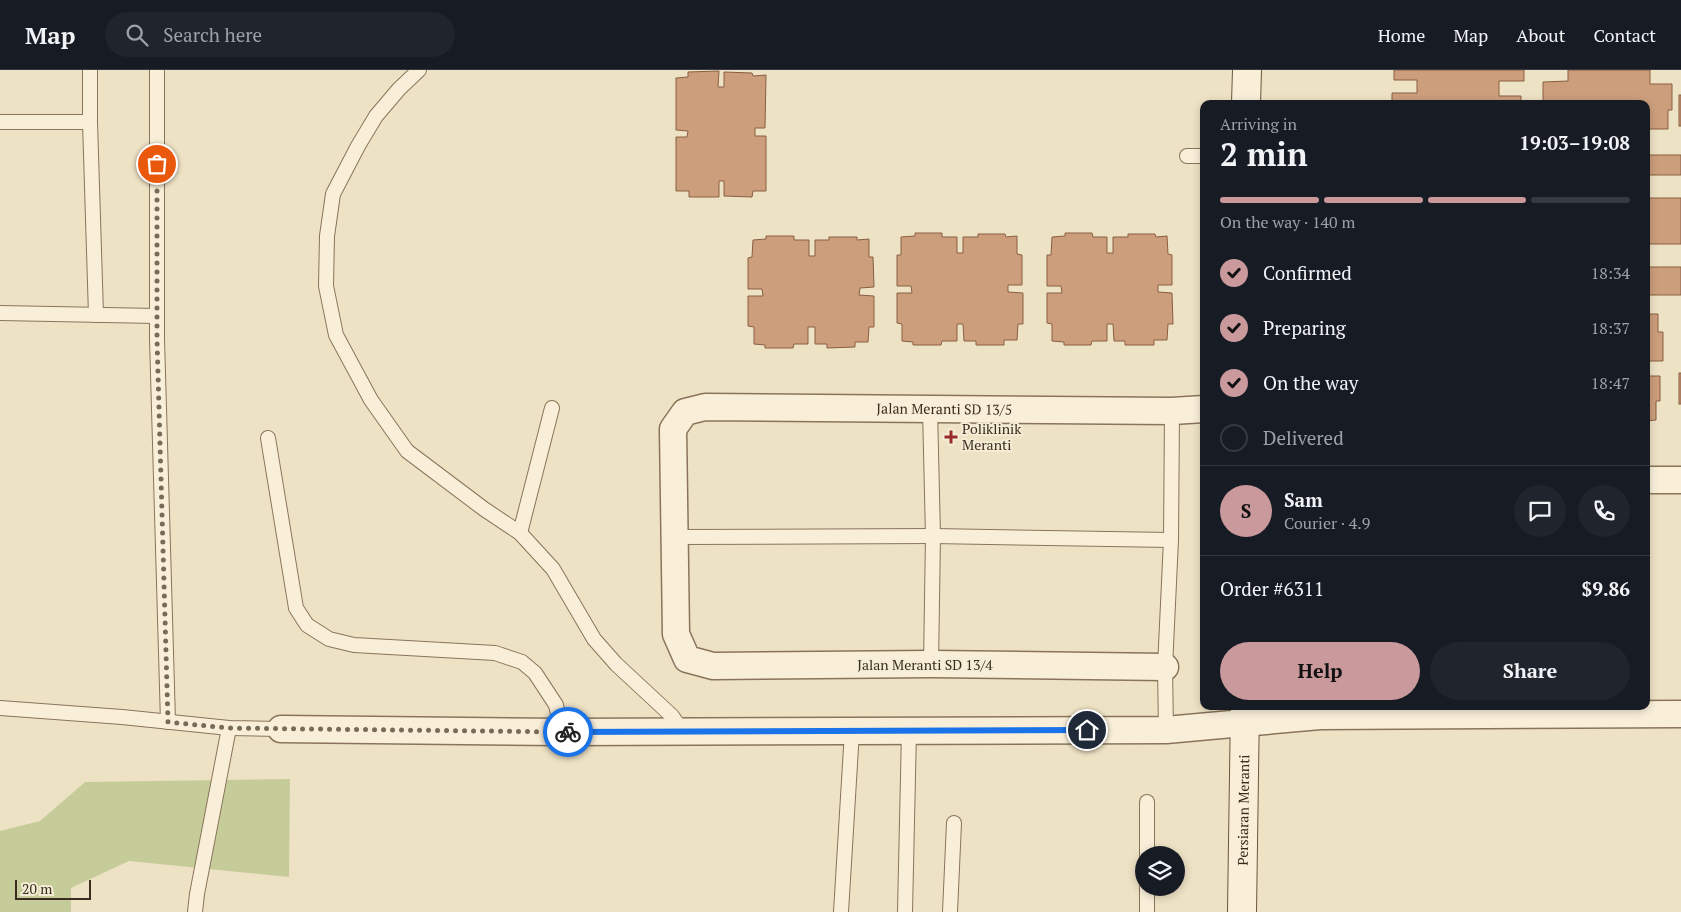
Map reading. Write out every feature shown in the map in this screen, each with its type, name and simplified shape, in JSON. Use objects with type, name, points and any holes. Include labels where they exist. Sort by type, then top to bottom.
[{"type":"street","points":[[1246,100],[1247,70]]},
{"type":"street","name":"Jalan Meranti SD 13/5","points":[[675,537],[673,429],[685,412],[705,407],[1172,411],[1200,409]]},
{"type":"street","points":[[1650,480],[1681,480]]},
{"type":"street","name":"Jalan Meranti SD 13/4","points":[[675,537],[676,634],[686,659],[713,666],[931,664],[1165,668]]},
{"type":"street","points":[[281,729],[562,732],[1166,730],[1245,714],[1320,711],[1681,714]]},
{"type":"street","name":"Persiaran Meranti","points":[[1242,912],[1245,714]]},
{"type":"lane","points":[[90,70],[96,315]]},
{"type":"lane","points":[[157,70],[157,316],[168,722]]},
{"type":"lane","points":[[418,70],[376,116],[358,146],[334,194],[327,236],[326,286],[336,335],[370,400],[407,451],[484,509],[520,533],[553,569],[594,639],[616,664],[672,716],[683,732]]},
{"type":"lane","points":[[0,122],[90,122]]},
{"type":"lane","points":[[1187,156],[1200,156]]},
{"type":"lane","points":[[0,313],[157,316]]},
{"type":"lane","points":[[520,533],[552,408]]},
{"type":"lane","points":[[930,409],[933,536],[931,664]]},
{"type":"lane","points":[[1166,730],[1165,668],[1172,540],[1172,411]]},
{"type":"lane","points":[[268,438],[296,608],[307,626],[329,639],[354,645],[495,653],[522,662],[535,672],[556,705],[562,732]]},
{"type":"lane","points":[[675,537],[933,536],[1172,540]]},
{"type":"lane","points":[[0,708],[228,728],[281,729]]},
{"type":"lane","points":[[195,912],[196,894],[228,728]]},
{"type":"lane","points":[[840,912],[852,731]]},
{"type":"lane","points":[[905,912],[909,731]]},
{"type":"lane","points":[[1147,802],[1147,846]]},
{"type":"lane","points":[[950,912],[954,823]]},
{"type":"lane","points":[[1147,896],[1147,912]]},
{"type":"green space","points":[[290,779],[289,877],[129,861],[71,888],[71,912],[0,912],[0,831],[40,821],[85,782]]},
{"type":"building","points":[[1394,70],[1524,70],[1524,81],[1499,81],[1499,96],[1521,96],[1521,100],[1392,100],[1392,93],[1417,93],[1417,80],[1394,80]]},
{"type":"building","points":[[1568,70],[1650,70],[1650,84],[1672,84],[1672,110],[1668,110],[1668,129],[1650,129],[1650,100],[1543,100],[1543,82],[1568,81]]},
{"type":"building","points":[[719,71],[718,87],[724,87],[724,72],[752,73],[753,76],[766,75],[765,128],[755,128],[755,136],[766,136],[766,191],[753,191],[752,197],[724,196],[724,181],[719,181],[719,197],[689,197],[689,191],[676,191],[676,137],[687,137],[688,131],[676,130],[676,78],[688,77],[688,72]]},
{"type":"building","points":[[1679,95],[1681,95],[1681,126],[1679,126]]},
{"type":"building","points":[[1650,155],[1681,155],[1681,175],[1650,175]]},
{"type":"building","points":[[1650,198],[1681,198],[1681,244],[1650,244]]},
{"type":"building","points":[[915,233],[942,233],[942,237],[957,237],[957,253],[963,253],[963,237],[978,237],[978,234],[1005,234],[1006,237],[1017,236],[1017,254],[1022,255],[1022,285],[1008,285],[1008,292],[1023,293],[1023,324],[1018,324],[1017,340],[1004,340],[1004,345],[976,345],[976,341],[964,341],[963,324],[957,324],[957,341],[942,341],[941,345],[913,345],[913,342],[902,341],[902,324],[897,323],[897,293],[912,293],[911,286],[897,286],[897,255],[901,255],[901,237],[915,236]]},
{"type":"building","points":[[1065,233],[1092,233],[1093,237],[1107,237],[1107,253],[1113,253],[1113,237],[1128,237],[1128,234],[1155,234],[1156,237],[1167,236],[1168,254],[1172,255],[1172,285],[1158,285],[1158,292],[1172,293],[1173,324],[1168,324],[1167,340],[1154,340],[1154,345],[1125,345],[1125,341],[1114,341],[1113,324],[1107,324],[1107,341],[1092,341],[1091,345],[1064,345],[1064,342],[1052,341],[1052,324],[1047,323],[1047,293],[1062,293],[1061,286],[1047,286],[1047,255],[1051,255],[1052,237],[1065,236]]},
{"type":"building","points":[[766,236],[794,236],[794,240],[809,240],[809,256],[815,256],[815,240],[829,240],[829,237],[857,237],[857,240],[869,239],[869,257],[873,257],[874,287],[860,288],[859,295],[874,296],[874,327],[869,327],[868,342],[855,342],[855,347],[827,348],[827,344],[815,344],[815,327],[808,327],[808,344],[794,344],[793,348],[765,348],[765,345],[754,344],[754,327],[748,326],[748,296],[763,296],[762,289],[748,289],[748,258],[752,257],[753,240],[766,239]]},
{"type":"building","points":[[1650,267],[1681,267],[1681,295],[1650,295]]},
{"type":"building","points":[[1650,314],[1658,314],[1658,332],[1663,332],[1663,361],[1650,361]]},
{"type":"building","points":[[1679,373],[1681,373],[1681,404],[1679,404]]},
{"type":"building","points":[[1650,376],[1660,376],[1660,401],[1656,401],[1656,420],[1650,421]]},
{"type":"way so far","points":[[157,164],[157,339],[168,722],[228,728],[568,732]]},
{"type":"place","name":"Poliklinik Meranti","points":[[951,437]]},
{"type":"route","points":[[568,732],[1087,730]]}]
